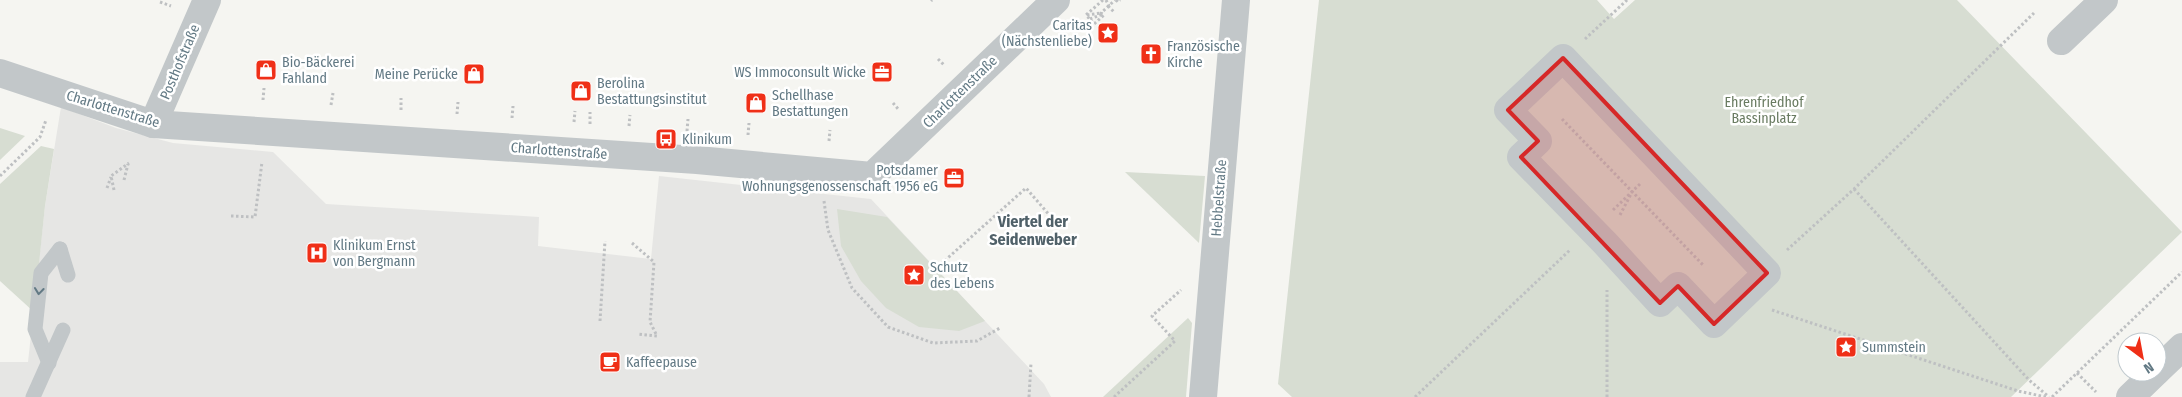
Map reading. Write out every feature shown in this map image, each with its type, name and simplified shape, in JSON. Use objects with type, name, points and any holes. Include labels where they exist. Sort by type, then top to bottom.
[{"type":"street","name":"Posthofstraße","points":[[153,124],[207,0]]},
{"type":"street","name":"Charlottenstraße","points":[[0,73],[153,124],[696,160],[872,176],[1056,0]]},
{"type":"street","name":"Hebbelstraße","points":[[1203,397],[1216,259],[1223,138],[1236,0]]},
{"type":"street","points":[[2061,41],[2104,0]]},
{"type":"street","points":[[1563,58],[1768,273],[1714,324],[1678,286],[1660,303],[1592,230],[1521,158],[1538,141],[1508,110],[1563,58]]},
{"type":"street","points":[[2167,361],[2182,347]]},
{"type":"street","points":[[2130,397],[2145,382]]},
{"type":"lane","points":[[49,363],[35,329],[41,273],[60,249],[68,275]]},
{"type":"lane","points":[[33,397],[63,330]]},
{"type":"path","points":[[1106,0],[1111,4],[1114,12]]},
{"type":"path","points":[[1086,15],[1102,1],[1111,4]]},
{"type":"path","points":[[1096,7],[1111,4]]},
{"type":"path","points":[[1091,11],[1111,4]]},
{"type":"path","points":[[1086,15],[1111,4]]},
{"type":"path","points":[[1086,15],[1094,24],[1104,15],[1111,4]]},
{"type":"path","points":[[1765,270],[1854,189],[2034,13]]},
{"type":"path","points":[[263,100],[264,88]]},
{"type":"path","points":[[0,176],[40,137],[56,91]]},
{"type":"path","points":[[331,105],[333,93]]},
{"type":"path","points":[[401,98],[401,110]]},
{"type":"path","points":[[457,114],[458,102]]},
{"type":"path","points":[[512,118],[513,106]]},
{"type":"path","points":[[574,122],[575,111]]},
{"type":"path","points":[[590,112],[590,124]]},
{"type":"path","points":[[629,127],[630,115]]},
{"type":"path","points":[[1560,117],[1734,297],[2018,391],[2049,397]]},
{"type":"path","points":[[687,131],[688,119]]},
{"type":"path","points":[[748,135],[749,123]]},
{"type":"path","points":[[829,141],[830,130]]},
{"type":"path","points":[[231,216],[255,217],[261,177],[263,131]]},
{"type":"path","points":[[107,188],[111,176],[129,163],[124,180]]},
{"type":"path","points":[[1415,397],[1663,163]]},
{"type":"path","points":[[821,171],[828,230],[852,288],[888,327],[933,343],[977,341],[1000,328]]},
{"type":"path","points":[[111,176],[114,190]]},
{"type":"path","points":[[941,264],[1026,188],[1058,225]]},
{"type":"path","points":[[1854,189],[2029,380],[2049,397]]},
{"type":"path","points":[[600,322],[605,241]]},
{"type":"path","points":[[632,243],[654,262],[650,322],[657,336],[638,334]]},
{"type":"path","points":[[1114,397],[1176,341],[1152,316],[1216,259]]},
{"type":"path","points":[[2049,397],[2078,373],[2182,272]]},
{"type":"path","points":[[1029,397],[1031,363]]},
{"type":"path","points":[[2078,373],[2096,392]]},
{"type":"highlighted area","points":[[1563,58],[1767,273],[1714,324],[1678,286],[1660,303],[1521,157],[1538,141],[1508,110]]},
{"type":"shaded area","name":"Klinikum Ernst von Bergmann","points":[[61,107],[116,128],[173,143],[273,152],[326,204],[539,217],[538,246],[651,259],[659,176],[871,199],[1044,384],[1051,397],[0,397],[0,362],[28,362],[45,206]]},
{"type":"green space","name":"Ehrenfriedhof Bassinplatz","points":[[1319,0],[1597,0],[1614,19],[1635,0],[1957,0],[2182,232],[2011,397],[1292,397],[1278,384]]},
{"type":"green space","points":[[0,128],[25,136],[0,160]]},
{"type":"green space","points":[[41,146],[54,149],[45,206],[34,312],[0,281],[0,184]]},
{"type":"green space","points":[[1125,172],[1205,176],[1199,243]]},
{"type":"green space","points":[[837,209],[887,217],[985,321],[959,331],[919,327],[886,308],[861,281],[841,246]]},
{"type":"green space","points":[[1188,318],[1192,323],[1186,397],[1103,397]]},
{"type":"place","name":"Caritas (Nächstenliebe)","points":[[1108,33]]},
{"type":"place","name":"Französische Kirche","points":[[1151,54]]},
{"type":"place","name":"Bio-Bäckerei Fahland","points":[[266,70]]},
{"type":"place","name":"WS Immoconsult Wicke","points":[[882,72]]},
{"type":"place","name":"Meine Perücke","points":[[474,74]]},
{"type":"place","name":"Berolina Bestattungsinstitut","points":[[581,91]]},
{"type":"place","name":"Schellhase Bestattungen","points":[[756,103]]},
{"type":"place","name":"Klinikum","points":[[666,139]]},
{"type":"place","name":"Potsdamer Wohnungsgenossenschaft 1956 eG","points":[[954,178]]},
{"type":"place","name":"Klinikum Ernst von Bergmann","points":[[317,253]]},
{"type":"place","name":"Schutz des Lebens","points":[[914,275]]},
{"type":"place","name":"Summstein","points":[[1846,347]]},
{"type":"place","name":"Kaffeepause","points":[[610,362]]},
{"type":"district","name":"Viertel der Seidenweber","points":[[1033,230]]}]
